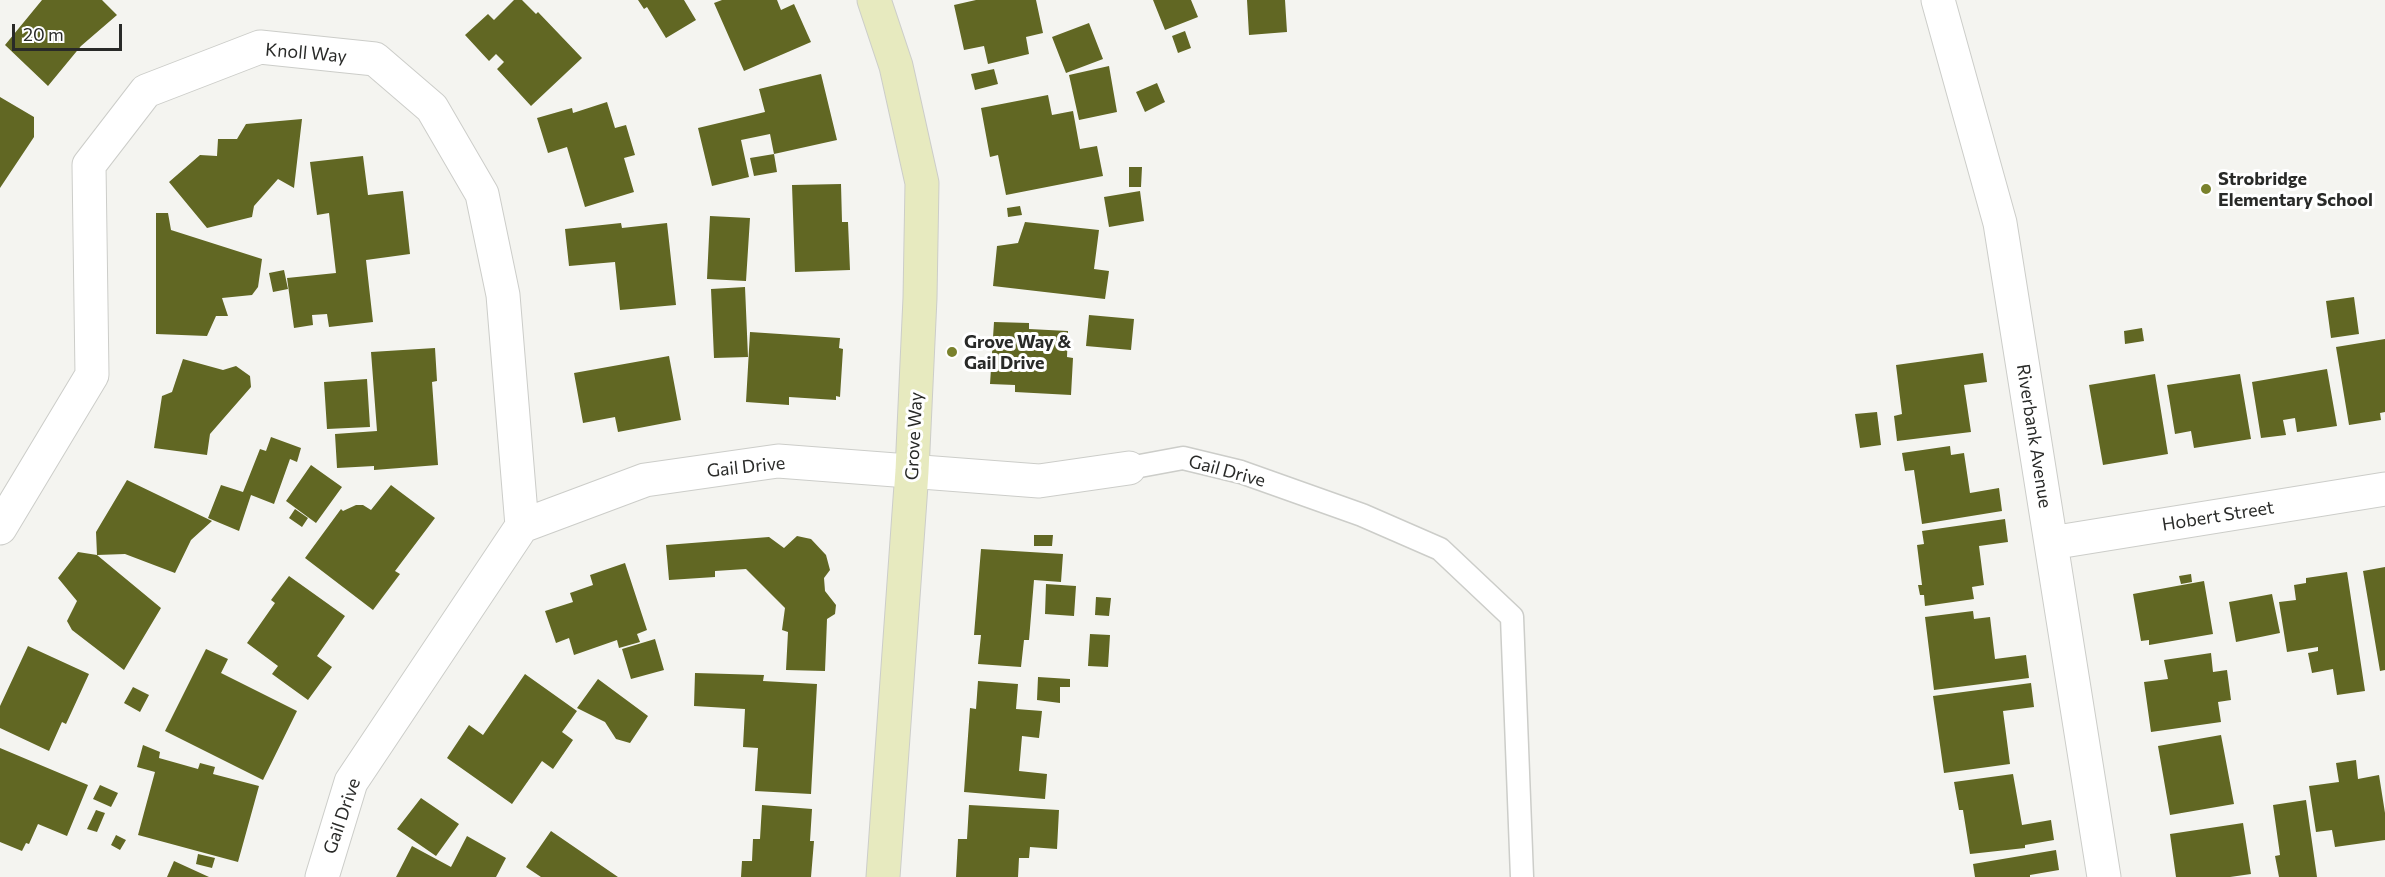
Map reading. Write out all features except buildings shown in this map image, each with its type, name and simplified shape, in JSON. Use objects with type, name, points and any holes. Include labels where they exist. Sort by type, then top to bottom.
[{"type":"main road","name":"Grove Way","points":[[874,0],[896,66],[922,183],[920,298],[912,471],[883,877]]},
{"type":"street","name":"Riverbank Avenue","points":[[1938,0],[2000,223],[2104,877]]},
{"type":"street","name":"Knoll Way","points":[[0,528],[92,375],[89,165],[146,91],[260,47],[375,59],[432,108],[482,194],[503,294],[522,526]]},
{"type":"street","name":"Gail Drive","points":[[322,877],[351,782],[522,526],[645,480],[778,461],[1039,481],[1129,468]]},
{"type":"street","name":"Hobert Street","points":[[2051,543],[2385,489]]},
{"type":"lane","name":"Gail Drive","points":[[1129,468],[1183,458],[1241,472],[1362,515],[1440,549],[1512,617],[1521,877]]},
{"type":"place","name":"Strobridge Elementary School","points":[[2206,189]]},
{"type":"place","name":"Grove Way & Gail Drive","points":[[952,352]]}]
